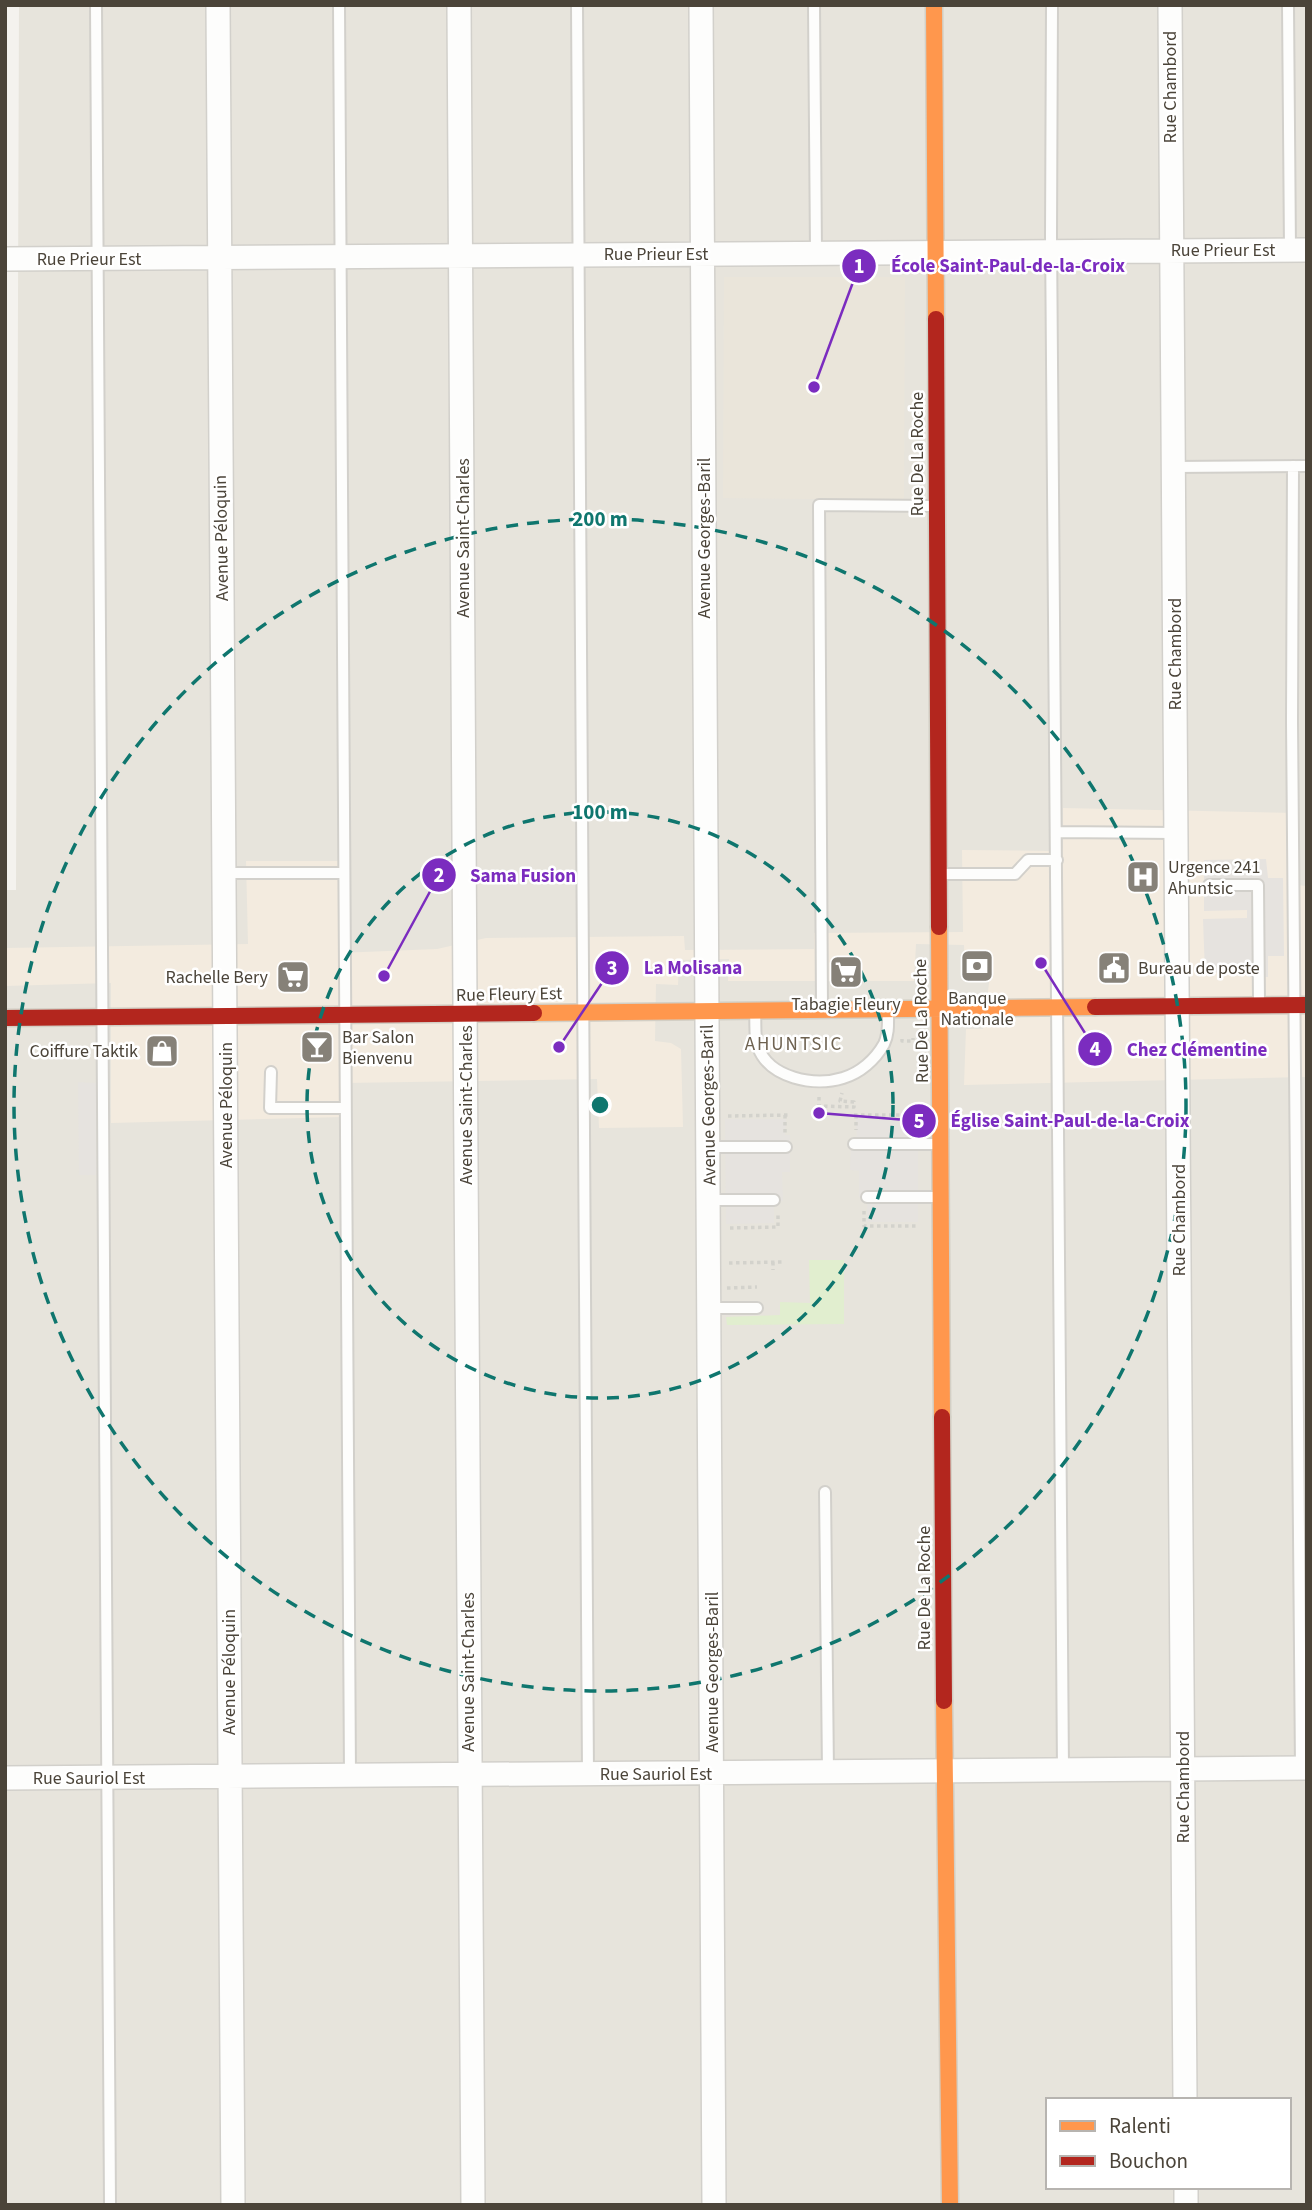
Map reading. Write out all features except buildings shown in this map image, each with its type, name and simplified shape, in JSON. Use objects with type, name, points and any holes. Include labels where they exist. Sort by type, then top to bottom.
[{"type":"street","name":"Avenue Péloquin","points":[[218,5],[233,2205]]},
{"type":"street","name":"Avenue Saint-Charles","points":[[459,5],[473,2205]]},
{"type":"street","name":"Avenue Georges-Baril","points":[[701,5],[714,2205]]},
{"type":"street","name":"Rue De La Roche","points":[[934,5],[950,2205]]},
{"type":"street","name":"Rue Chambord","points":[[1170,5],[1185,2098]]},
{"type":"street","name":"Rue Prieur Est","points":[[5,259],[1298,250]]},
{"type":"street","name":"Rue Fleury Est","points":[[5,1017],[1301,1005]]},
{"type":"street","name":"Rue Sauriol Est","points":[[5,1778],[1304,1768]]},
{"type":"lane","points":[[96,5],[110,2205]]},
{"type":"lane","points":[[339,5],[350,1776]]},
{"type":"lane","points":[[577,5],[588,1774]]},
{"type":"lane","points":[[814,5],[816,253]]},
{"type":"lane","points":[[1052,5],[1051,252],[1063,1770]]},
{"type":"lane","points":[[1288,5],[1298,250]]},
{"type":"lane","points":[[1293,466],[1292,722],[1301,1005],[1304,1768]]},
{"type":"lane","points":[[1174,467],[1307,466]]},
{"type":"lane","points":[[822,1011],[819,505],[937,506]]},
{"type":"lane","points":[[1057,832],[1175,833]]},
{"type":"lane","points":[[940,874],[1015,874],[1028,860],[1057,860]]},
{"type":"lane","points":[[225,873],[344,873]]},
{"type":"lane","points":[[1209,886],[1258,885],[1259,1006]]},
{"type":"lane","points":[[755,1011],[757,1043],[766,1059],[781,1072],[819,1081],[845,1078],[870,1062],[885,1041],[888,1010]]},
{"type":"lane","points":[[271,1072],[271,1108],[345,1108]]},
{"type":"lane","points":[[854,1144],[942,1144]]},
{"type":"lane","points":[[708,1147],[786,1147]]},
{"type":"lane","points":[[867,1197],[942,1197]]},
{"type":"lane","points":[[709,1200],[774,1200]]},
{"type":"lane","points":[[709,1308],[757,1308]]},
{"type":"lane","points":[[825,1492],[828,1772]]},
{"type":"path","points":[[902,1037],[902,1041],[913,1041],[913,1036]]},
{"type":"path","points":[[773,1037],[773,1043],[787,1043],[787,1037]]},
{"type":"path","points":[[802,1037],[802,1043],[814,1043],[814,1037]]},
{"type":"path","points":[[819,1098],[820,1107],[854,1107],[854,1102],[840,1101],[843,1089]]},
{"type":"path","points":[[723,1116],[789,1115]]},
{"type":"path","points":[[854,1115],[923,1115]]},
{"type":"path","points":[[864,1226],[924,1226]]},
{"type":"path","points":[[724,1228],[778,1227]]},
{"type":"path","points":[[773,1262],[774,1270]]},
{"type":"path","points":[[724,1263],[783,1262]]},
{"type":"path","points":[[724,1287],[757,1287]]},
{"type":"shaded area","points":[[19,5],[1307,5],[1307,2205],[5,2205],[5,890],[16,890]]},
{"type":"shaded area","points":[[724,277],[905,277],[904,500],[723,498]]},
{"type":"shaded area","points":[[1063,808],[1298,813],[1296,885],[1307,886],[1307,1077],[964,1085],[966,1029],[983,1029],[990,976],[965,977],[964,945],[916,944],[914,981],[728,981],[729,959],[679,960],[678,985],[656,984],[655,1041],[671,1043],[681,1049],[683,1127],[599,1128],[597,1079],[344,1083],[343,1117],[111,1123],[111,983],[5,986],[5,948],[248,944],[246,861],[340,861],[338,953],[437,949],[486,938],[684,936],[685,950],[814,949],[814,933],[963,932],[962,850],[1052,851],[1063,848]]},
{"type":"shaded area","points":[[1266,859],[1268,878],[1283,878],[1284,956],[1268,956],[1268,977],[1248,977],[1248,972],[1205,973],[1203,919],[1247,918],[1247,910],[1204,911],[1204,860]]},
{"type":"shaded area","points":[[78,1082],[96,1083],[96,1175],[79,1175]]},
{"type":"shaded area","points":[[856,1118],[918,1119],[918,1222],[867,1222],[867,1198],[859,1197],[859,1171],[850,1170],[851,1144],[857,1144]]},
{"type":"shaded area","points":[[725,1119],[786,1119],[785,1135],[790,1135],[790,1172],[782,1172],[783,1201],[774,1201],[774,1223],[726,1224]]},
{"type":"green space","points":[[809,1260],[844,1260],[844,1324],[727,1325],[726,1317],[780,1315],[780,1302],[810,1303]]},
{"type":"traffic: slow","points":[[934,5],[936,319]]},
{"type":"traffic: slow","points":[[939,927],[942,1417]]},
{"type":"traffic: slow","points":[[534,1013],[1095,1007]]},
{"type":"traffic: slow","points":[[944,1701],[950,2205]]},
{"type":"traffic: jam","points":[[936,319],[939,927]]},
{"type":"traffic: jam","points":[[1095,1007],[1307,1005]]},
{"type":"traffic: jam","points":[[5,1018],[534,1013]]},
{"type":"traffic: jam","points":[[942,1417],[944,1701]]},
{"type":"place","name":"École Saint-Paul-de-la-Croix","points":[[814,387]]},
{"type":"place","name":"Urgence 241 Ahuntsic","points":[[1143,877]]},
{"type":"place","name":"Chez Clémentine","points":[[1041,963]]},
{"type":"place","name":"Banque Nationale","points":[[977,966]]},
{"type":"place","name":"Bureau de poste","points":[[1114,968]]},
{"type":"place","name":"Tabagie Fleury","points":[[846,972]]},
{"type":"place","name":"Sama Fusion","points":[[384,976]]},
{"type":"place","name":"Rachelle Bery","points":[[293,977]]},
{"type":"place","name":"Bar Salon Bienvenu","points":[[317,1047]]},
{"type":"place","name":"La Molisana","points":[[559,1047]]},
{"type":"place","name":"Coiffure Taktik","points":[[162,1051]]},
{"type":"place","name":"Église Saint-Paul-de-la-Croix","points":[[819,1113]]},
{"type":"district","name":"AHUNTSIC","points":[[794,1043]]}]
